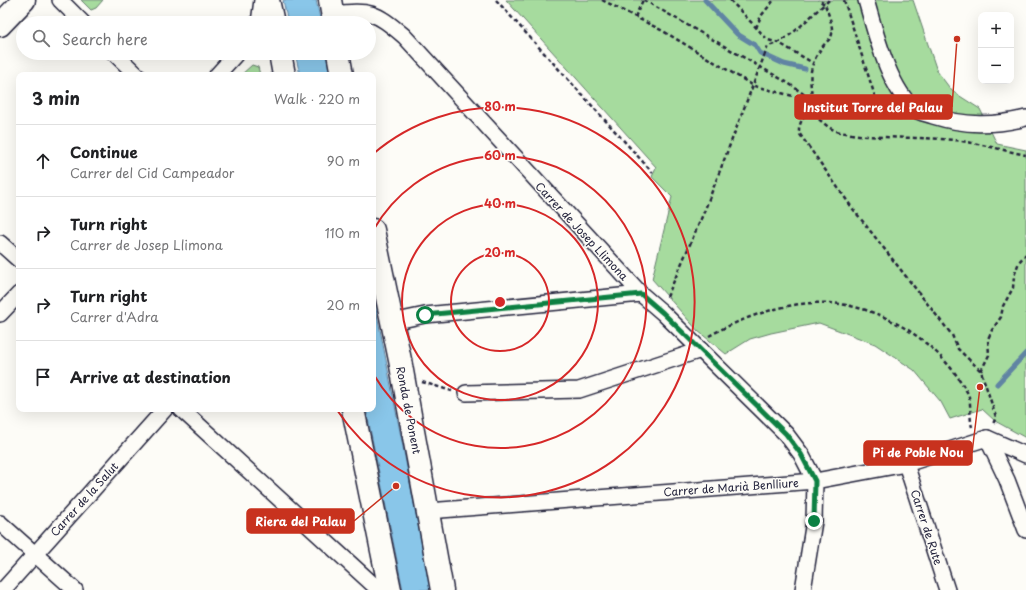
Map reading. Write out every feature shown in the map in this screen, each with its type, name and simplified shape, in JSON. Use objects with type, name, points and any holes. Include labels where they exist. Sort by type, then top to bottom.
[{"type":"main road","points":[[0,25],[24,0]]},
{"type":"main road","points":[[268,0],[271,16]]},
{"type":"main road","points":[[281,60],[283,72]]},
{"type":"main road","points":[[339,60],[341,72]]},
{"type":"main road","name":"Ronda de Ponent","points":[[376,245],[403,376],[442,590]]},
{"type":"main road","points":[[355,412],[390,590]]},
{"type":"street","points":[[60,0],[77,16]]},
{"type":"street","points":[[260,16],[262,0]]},
{"type":"street","points":[[866,0],[887,66],[900,91],[916,111],[945,120],[974,125],[1026,118]]},
{"type":"street","name":"Carrer de Josep Llimona","points":[[332,12],[366,12],[381,17],[404,36],[641,294],[702,344],[786,434],[801,454],[815,481]]},
{"type":"street","points":[[121,60],[134,72]]},
{"type":"street","points":[[220,72],[231,60]]},
{"type":"street","points":[[0,243],[16,257]]},
{"type":"street","points":[[392,322],[425,315],[641,294]]},
{"type":"street","points":[[0,314],[16,297]]},
{"type":"street","points":[[466,393],[579,390],[702,344]]},
{"type":"street","name":"Carrer de la Salut","points":[[3,590],[162,412]]},
{"type":"street","points":[[184,412],[379,590]]},
{"type":"street","points":[[982,440],[1026,455]]},
{"type":"street","points":[[982,440],[1007,480],[1026,530]]},
{"type":"street","name":"Carrer de Marià Benlliure","points":[[428,511],[815,481],[906,464],[982,440]]},
{"type":"street","name":"Carrer de Rute","points":[[906,464],[947,590]]},
{"type":"street","points":[[804,590],[814,521],[815,481]]},
{"type":"street","points":[[0,523],[74,590]]},
{"type":"path","points":[[496,0],[653,173]]},
{"type":"path","points":[[602,0],[663,31],[754,86],[813,101],[911,121]]},
{"type":"path","points":[[634,17],[644,0],[788,83],[813,101]]},
{"type":"path","points":[[730,0],[768,40],[779,43],[813,63]]},
{"type":"path","points":[[756,28],[761,16],[774,0]]},
{"type":"path","points":[[702,344],[745,318],[773,310],[803,305],[830,303],[855,307],[900,324],[932,349],[954,372],[968,393],[969,418],[982,440],[996,417],[981,371],[958,348],[952,335],[853,208],[806,144],[799,132],[799,127],[813,101],[809,80],[813,63],[822,47],[832,36],[832,25],[825,4],[818,0]]},
{"type":"path","points":[[768,46],[779,43],[790,37],[804,22],[829,0]]},
{"type":"path","points":[[844,0],[881,115]]},
{"type":"path","points":[[666,300],[704,212],[754,86],[768,46],[768,40]]},
{"type":"path","points":[[807,112],[815,116],[822,124],[839,132],[890,138],[910,137],[956,141],[1026,155]]},
{"type":"path","points":[[981,371],[989,355],[988,339],[1001,317],[1002,306],[1013,288],[1014,276],[1019,262],[1026,254]]},
{"type":"path","points":[[403,376],[445,389],[466,393]]},
{"type":"green space","points":[[81,0],[103,0],[96,8],[91,10]]},
{"type":"green space","points":[[506,0],[913,0],[937,71],[952,91],[980,109],[997,144],[1026,150],[1026,438],[995,421],[982,409],[950,419],[941,402],[914,370],[875,344],[819,323],[750,339],[726,354],[698,331],[652,279],[672,197],[652,177],[656,167]]},
{"type":"green space","points":[[252,65],[258,67],[259,72],[244,72]]},
{"type":"water","points":[[283,0],[316,0],[319,16],[286,16]]},
{"type":"water","points":[[297,60],[329,60],[331,72],[299,72]]},
{"type":"water","points":[[376,309],[431,590],[403,590],[367,412],[376,412]]},
{"type":"waterway","points":[[705,0],[737,34],[755,45],[760,53],[784,64],[805,69]]},
{"type":"waterway","points":[[997,384],[1026,353]]},
{"type":"place","name":"Institut Torre del Palau","points":[[957,39]]},
{"type":"place","name":"Pi de Poble Nou","points":[[980,387]]},
{"type":"place","name":"Riera del Palau","points":[[396,486]]},
{"type":"route","points":[[425,315],[641,294],[663,313],[786,434],[801,454],[815,481],[814,521]]}]
